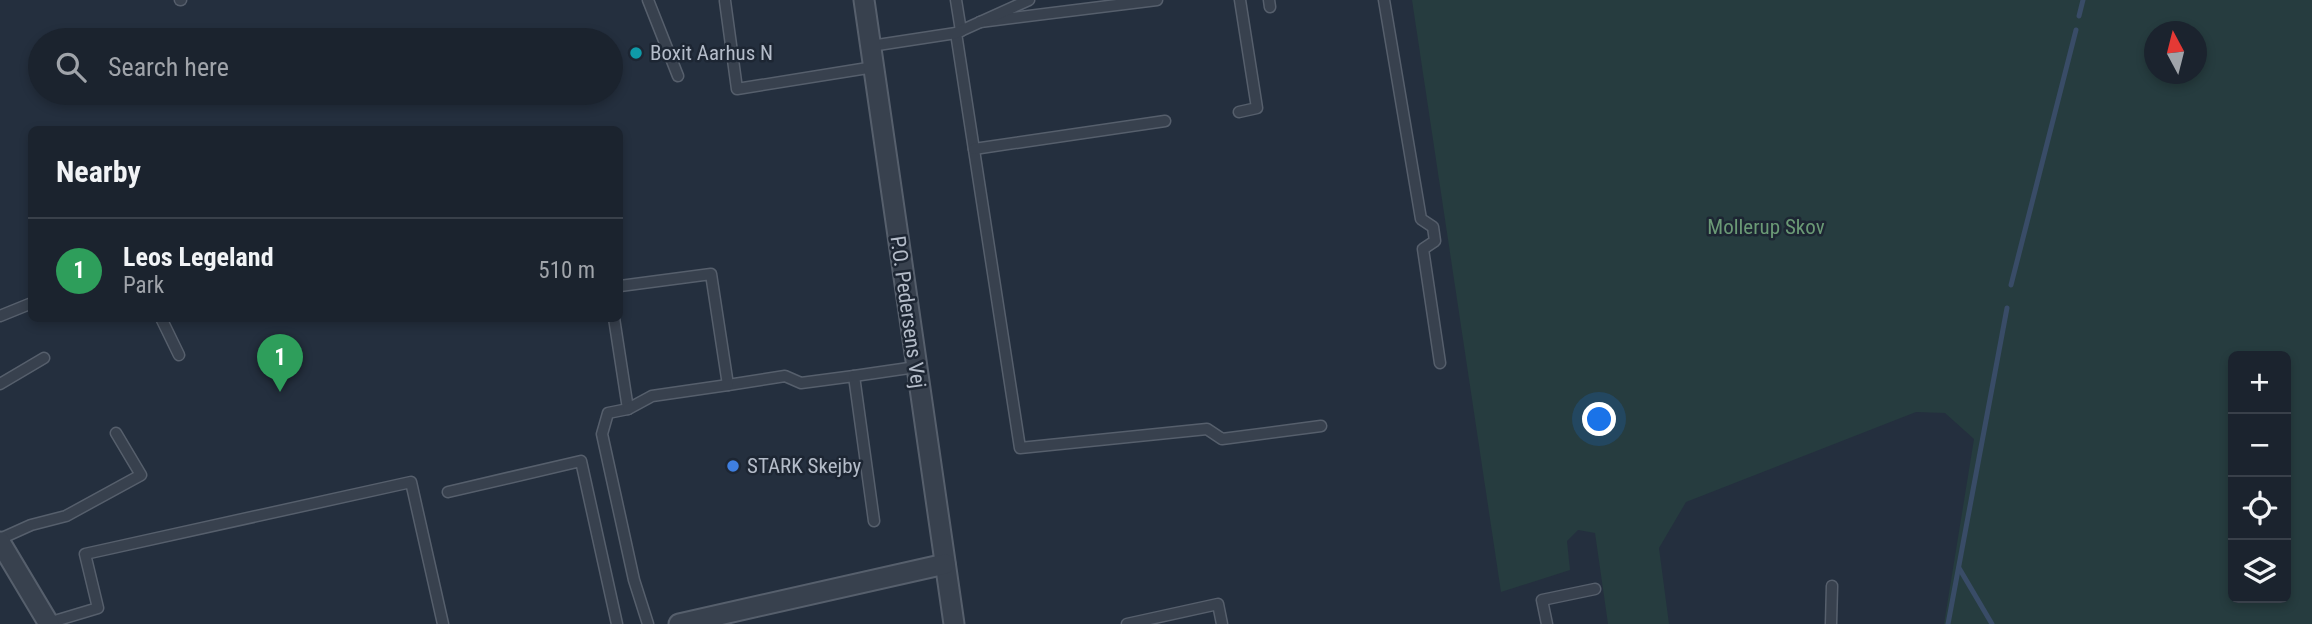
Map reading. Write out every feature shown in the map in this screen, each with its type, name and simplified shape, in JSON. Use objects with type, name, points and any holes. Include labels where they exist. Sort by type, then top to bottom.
[{"type":"street","name":"P.O. Pedersens Vej","points":[[864,0],[954,624]]},
{"type":"street","points":[[2,549],[48,624]]},
{"type":"street","points":[[679,624],[746,617],[944,564]]},
{"type":"lane","points":[[648,0],[678,76]]},
{"type":"lane","points":[[956,0],[974,149],[1020,448],[1207,429],[1222,439],[1321,426]]},
{"type":"lane","points":[[871,46],[958,32],[1029,0]]},
{"type":"lane","points":[[980,22],[1157,0]]},
{"type":"lane","points":[[1239,112],[1257,108],[1240,0]]},
{"type":"lane","points":[[1384,0],[1421,219],[1433,227],[1435,241],[1423,249],[1440,363]]},
{"type":"lane","points":[[725,1],[737,89],[874,67]]},
{"type":"lane","points":[[974,149],[1166,121]]},
{"type":"lane","points":[[623,286],[711,274],[728,385]]},
{"type":"lane","points":[[0,316],[28,305]]},
{"type":"lane","points":[[163,322],[179,355]]},
{"type":"lane","points":[[615,322],[628,409]]},
{"type":"lane","points":[[0,384],[44,358]]},
{"type":"lane","points":[[648,624],[634,580],[603,434],[608,413],[628,409],[652,396],[785,376],[802,383],[916,367]]},
{"type":"lane","points":[[854,376],[874,522]]},
{"type":"lane","points":[[2,549],[141,475],[116,433]]},
{"type":"lane","points":[[448,492],[581,461],[617,624]]},
{"type":"lane","points":[[48,624],[98,608],[85,554],[411,482],[443,624]]},
{"type":"lane","points":[[1831,624],[1832,586]]},
{"type":"lane","points":[[1547,624],[1542,600],[1595,589]]},
{"type":"lane","points":[[1127,624],[1218,604],[1222,624]]},
{"type":"green space","name":"Mollerup Skov","points":[[1412,0],[2312,0],[2312,624],[1944,624],[1974,439],[1945,413],[1916,412],[1686,502],[1659,548],[1669,624],[1608,624],[1595,533],[1578,530],[1567,541],[1570,570],[1501,592]]},
{"type":"waterway","points":[[2079,16],[2083,0]]},
{"type":"waterway","points":[[2011,285],[2076,30]]},
{"type":"waterway","points":[[1948,624],[2007,308]]},
{"type":"waterway","points":[[1959,568],[1992,624]]},
{"type":"place","name":"Boxit Aarhus N","points":[[636,53]]},
{"type":"place","name":"Leos Legeland","points":[[280,392]]},
{"type":"place","name":"STARK Skejby","points":[[733,466]]}]
